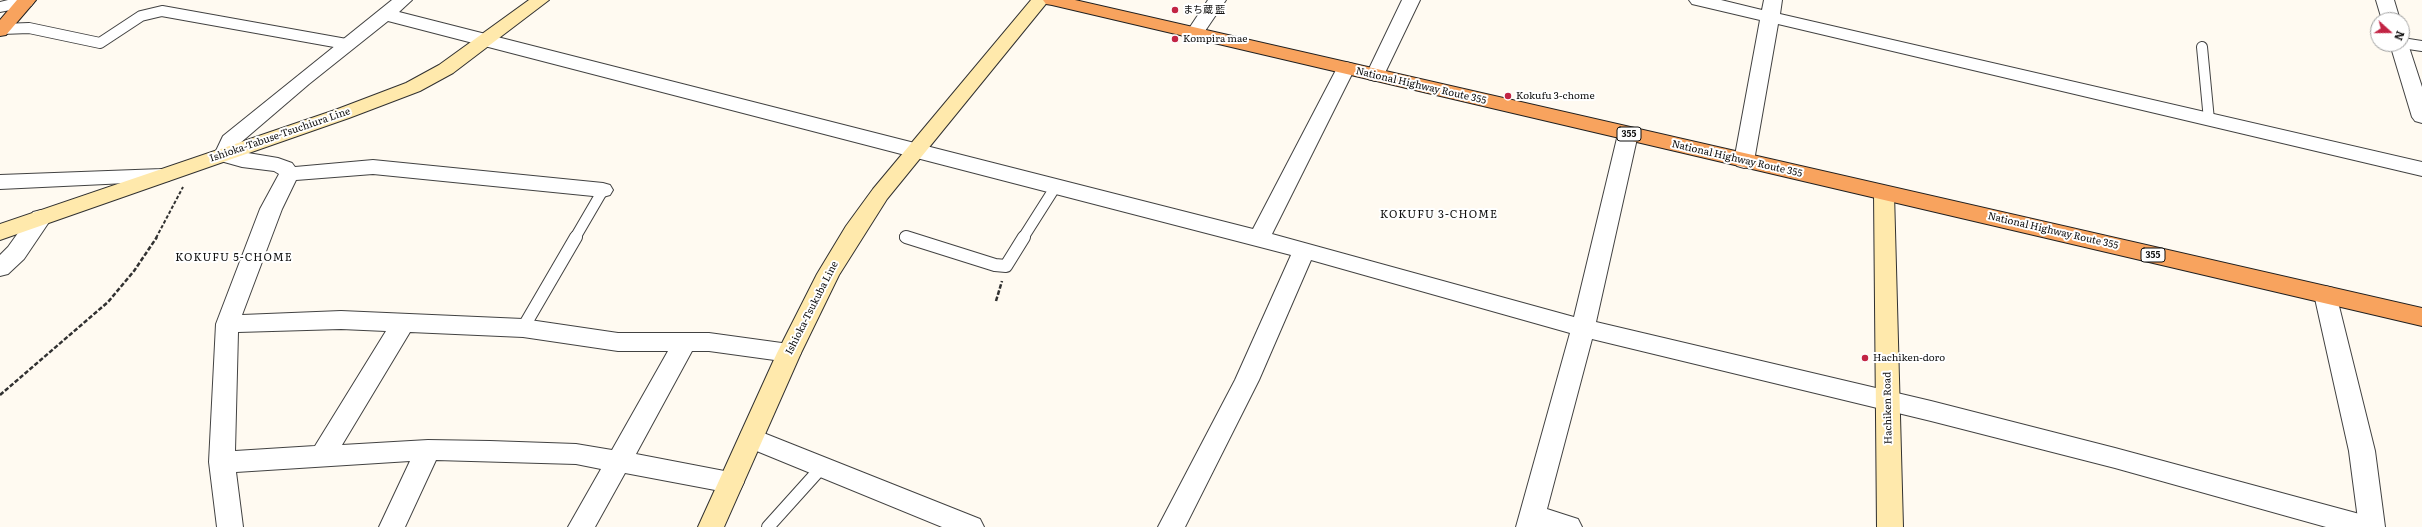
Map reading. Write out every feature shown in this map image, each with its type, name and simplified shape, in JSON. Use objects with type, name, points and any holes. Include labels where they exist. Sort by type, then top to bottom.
[{"type":"highway","name":"National Highway Route 355","points":[[1052,0],[2422,317]]},
{"type":"highway","points":[[1,30],[26,1]]},
{"type":"main road","name":"Ishioka-Tabuse-Tsuchiura Line","points":[[0,232],[342,114],[413,87],[446,69],[488,40],[540,0]]},
{"type":"main road","name":"Ishioka-Tsukuba Line","points":[[711,527],[750,438],[828,274],[854,231],[880,194],[1040,0]]},
{"type":"main road","name":"Hachiken Road","points":[[1884,193],[1890,527]]},
{"type":"street","points":[[289,174],[285,168],[278,165],[242,160],[224,155],[230,141],[346,44],[403,0]]},
{"type":"street","points":[[1195,33],[1217,0]]},
{"type":"street","points":[[1375,75],[1411,0]]},
{"type":"street","points":[[1698,0],[1772,9],[2209,120],[2422,169]]},
{"type":"street","points":[[2385,0],[2389,12]]},
{"type":"street","points":[[0,7],[26,1]]},
{"type":"street","points":[[1744,161],[1772,9]]},
{"type":"street","points":[[384,14],[1259,238],[1583,328],[1887,401],[2115,458],[2367,527]]},
{"type":"street","points":[[2402,52],[2422,117]]},
{"type":"street","points":[[1259,238],[1346,68]]},
{"type":"street","points":[[1569,527],[1531,521],[1583,328],[1628,134]]},
{"type":"street","points":[[289,174],[373,167],[603,190]]},
{"type":"street","points":[[230,527],[222,462],[228,324],[272,209],[289,174]]},
{"type":"street","points":[[0,182],[162,176]]},
{"type":"street","points":[[0,268],[16,253],[41,218]]},
{"type":"street","points":[[1171,527],[1210,455],[1247,380],[1304,250]]},
{"type":"street","points":[[2325,294],[2362,451],[2372,527]]},
{"type":"street","points":[[228,324],[341,320],[522,328],[618,342],[685,341],[790,353]]},
{"type":"street","points":[[322,456],[403,322]]},
{"type":"street","points":[[582,527],[620,462],[685,341]]},
{"type":"street","points":[[750,438],[971,527]]},
{"type":"street","points":[[222,462],[428,450],[576,454],[731,482]]},
{"type":"street","points":[[392,527],[428,450]]},
{"type":"lane","points":[[1,30],[29,28],[100,43],[141,16],[162,11],[346,44]]},
{"type":"lane","points":[[2410,44],[2422,46]]},
{"type":"lane","points":[[2202,47],[2209,120]]},
{"type":"lane","points":[[904,237],[995,266],[1006,266],[1056,186]]},
{"type":"lane","points":[[522,328],[603,190]]},
{"type":"lane","points":[[768,527],[822,467]]},
{"type":"path","points":[[0,395],[108,302],[134,271],[164,226],[182,192],[190,166]]},
{"type":"place","name":"まち蔵 藍","points":[[1175,10]]},
{"type":"place","name":"Kompira mae","points":[[1175,39]]},
{"type":"place","name":"Kokufu 3-chome","points":[[1508,96]]},
{"type":"place","name":"Hachiken-doro","points":[[1865,358]]},
{"type":"district","name":"KOKUFU 3-CHOME","points":[[1439,215]]},
{"type":"district","name":"KOKUFU 5-CHOME","points":[[234,258]]}]
